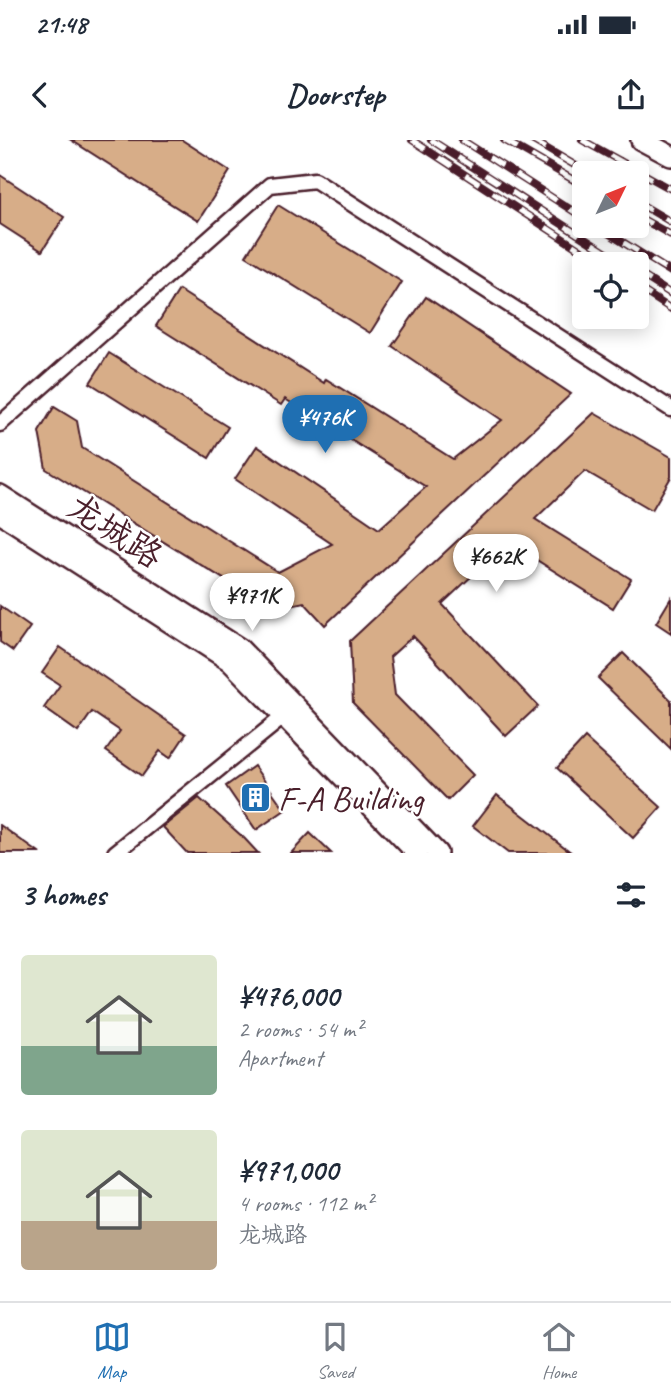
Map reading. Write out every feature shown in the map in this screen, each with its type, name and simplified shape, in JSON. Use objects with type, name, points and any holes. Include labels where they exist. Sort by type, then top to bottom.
[{"type":"street","points":[[641,140],[671,156]]},
{"type":"street","points":[[0,424],[270,185],[314,180],[671,409]]},
{"type":"street","name":"龙城路","points":[[0,495],[239,648],[437,853]]},
{"type":"street","name":"龙城路","points":[[0,513],[230,661],[417,853]]},
{"type":"street","points":[[116,853],[282,717]]},
{"type":"building","points":[[71,140],[182,140],[230,171],[198,221]]},
{"type":"building","points":[[0,175],[64,217],[42,251],[0,224]]},
{"type":"building","points":[[278,205],[402,282],[370,333],[246,256]]},
{"type":"building","points":[[179,290],[324,383],[326,379],[453,459],[502,420],[392,346],[426,297],[571,394],[325,625],[304,602],[272,609],[46,469],[39,432],[54,407],[77,421],[82,448],[278,572],[332,544],[235,479],[257,446],[379,529],[426,487],[285,399],[281,405],[156,326]]},
{"type":"building","points":[[109,353],[228,427],[209,458],[90,383]]},
{"type":"building","points":[[594,413],[671,457],[671,477],[652,510],[585,471],[535,519],[631,579],[613,608],[508,542],[442,604],[538,706],[506,736],[413,636],[390,657],[395,695],[473,775],[448,800],[353,703],[350,641]]},
{"type":"building","points":[[671,598],[671,633],[656,623]]},
{"type":"building","points":[[0,606],[30,627],[13,651],[0,642]]},
{"type":"building","points":[[60,647],[186,734],[170,758],[160,751],[142,776],[106,751],[120,731],[92,712],[78,732],[44,708],[60,685],[42,673]]},
{"type":"building","points":[[623,653],[671,700],[671,749],[598,678]]},
{"type":"building","points":[[585,738],[661,807],[633,838],[557,768]]},
{"type":"building","name":"F-A Building","points":[[254,766],[285,810],[256,830],[226,786]]},
{"type":"building","points":[[497,795],[572,853],[508,853],[473,826]]},
{"type":"building","points":[[199,798],[258,853],[187,853],[163,827]]},
{"type":"building","points":[[0,825],[39,853],[0,853]]},
{"type":"building","points":[[310,833],[331,853],[291,853]]},
{"type":"railway","points":[[412,140],[584,252]]},
{"type":"railway","points":[[431,140],[605,252]]},
{"type":"railway","points":[[462,140],[572,210]]},
{"type":"railway","points":[[504,140],[572,179]]},
{"type":"railway","points":[[532,140],[572,164]]},
{"type":"railway","points":[[582,140],[671,189]]},
{"type":"railway","points":[[649,209],[671,222]]},
{"type":"railway","points":[[649,223],[671,235]]},
{"type":"railway","points":[[616,238],[671,272]]},
{"type":"railway","points":[[649,280],[671,294]]},
{"type":"railway","points":[[649,295],[671,309]]},
{"type":"place","name":"F-A Building","points":[[255,798]]}]
